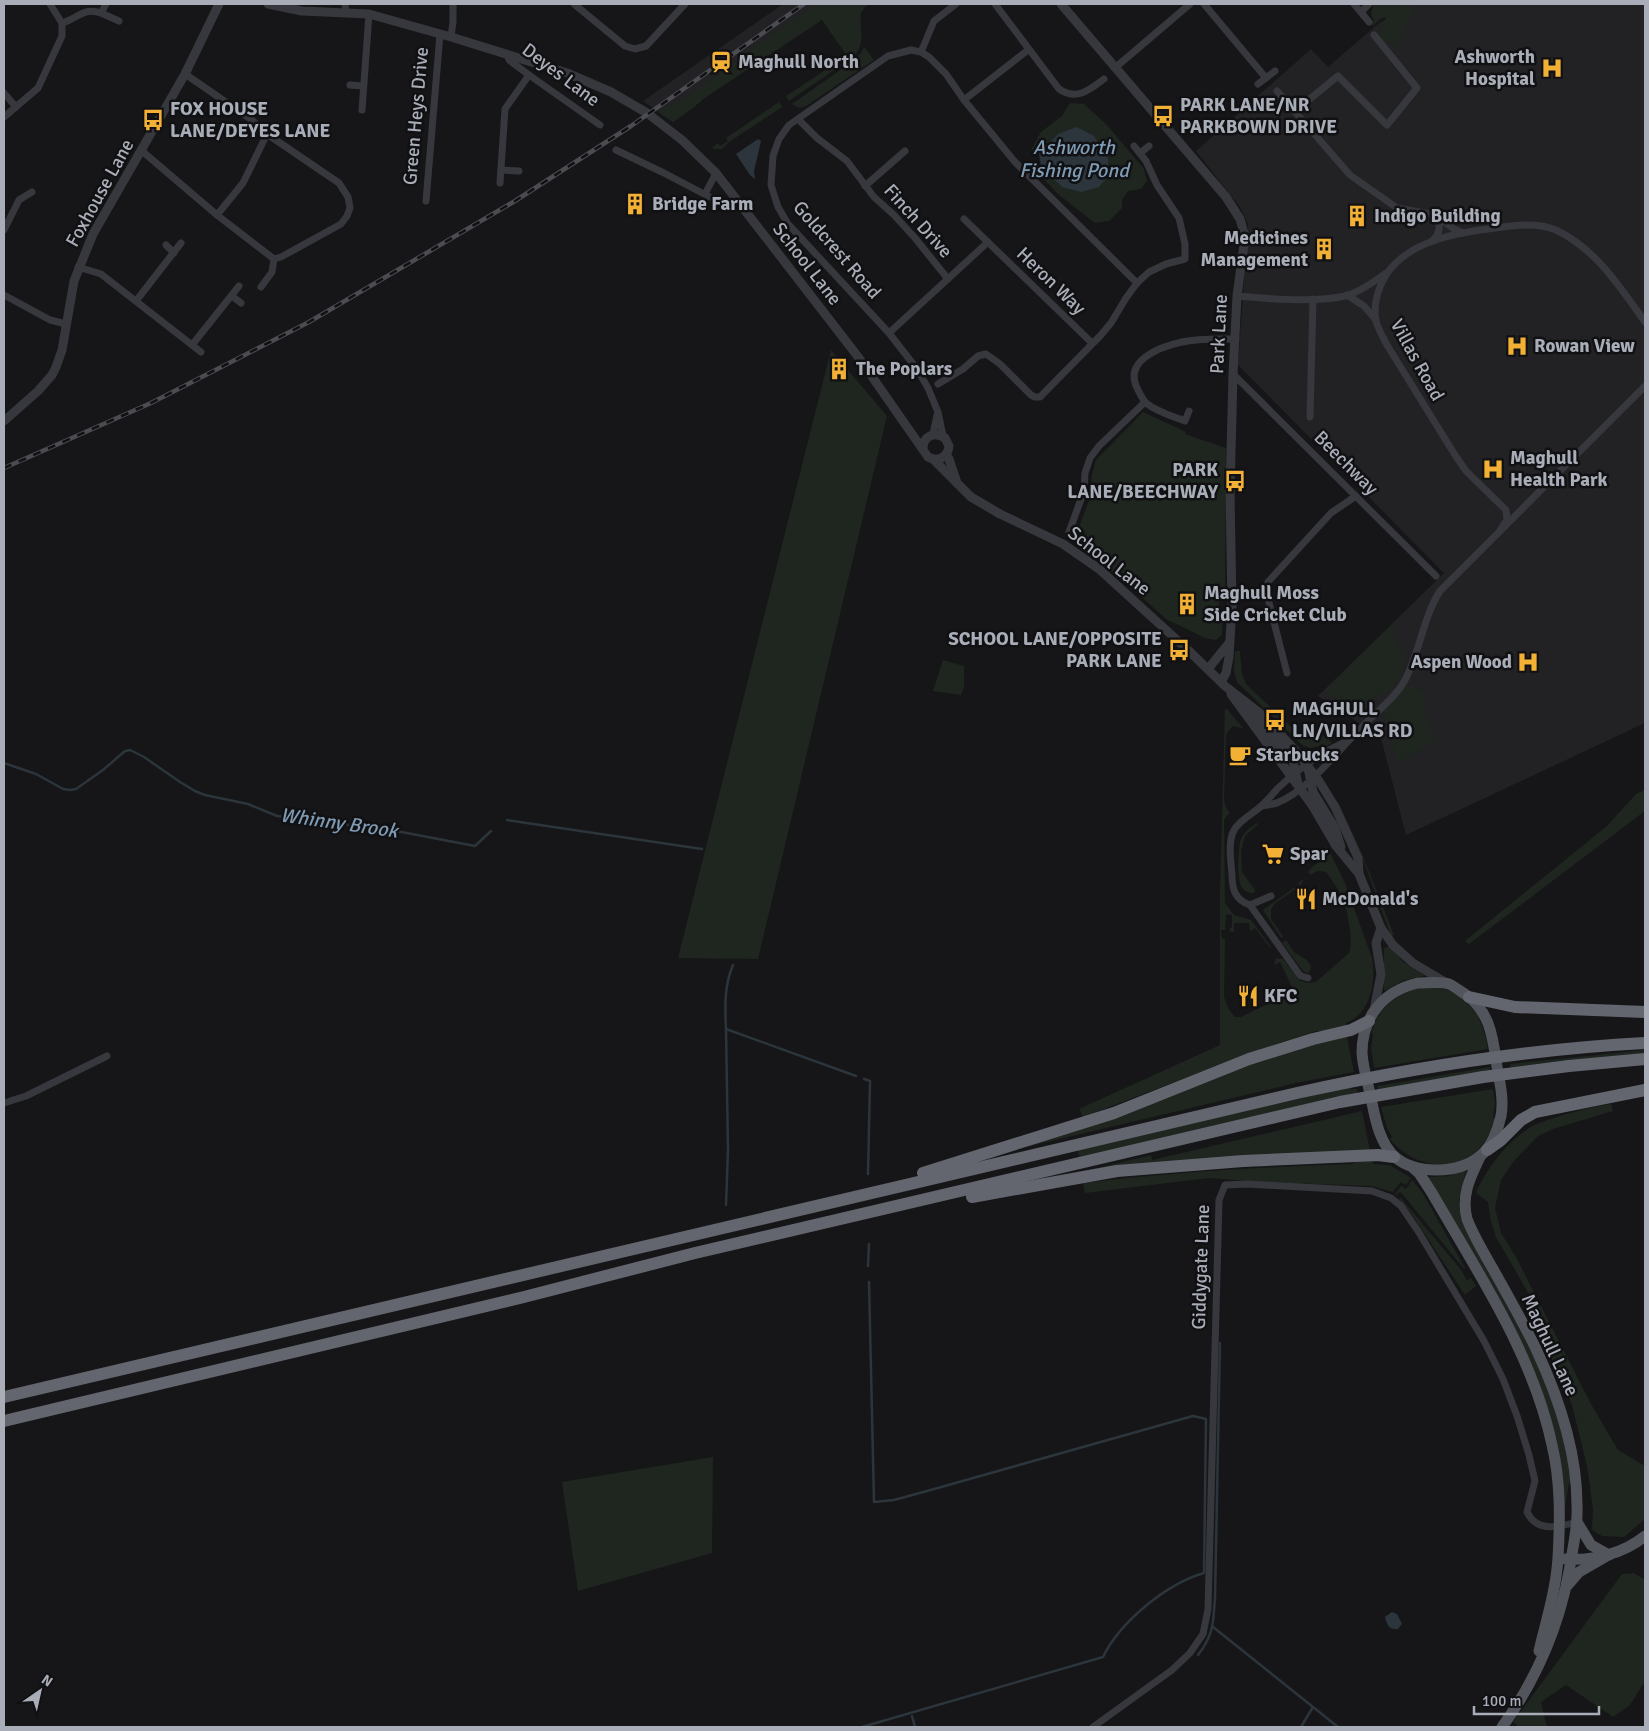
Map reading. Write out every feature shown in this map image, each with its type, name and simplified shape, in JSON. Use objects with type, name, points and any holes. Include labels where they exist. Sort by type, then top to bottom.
[{"type":"highway","points":[[1469,997],[1515,1007],[1645,1012]]},
{"type":"highway","points":[[813,1206],[1099,1118],[1249,1059],[1313,1039],[1351,1030],[1372,1016]]},
{"type":"highway","points":[[4,1397],[1352,1081],[1487,1059],[1645,1043]]},
{"type":"highway","points":[[4,1421],[334,1343],[696,1253],[1272,1117],[1375,1095],[1501,1074],[1645,1059]]},
{"type":"highway","points":[[1483,1153],[1501,1140],[1521,1120],[1535,1112],[1645,1090]]},
{"type":"highway","points":[[879,1210],[937,1204],[1117,1172],[1243,1161],[1378,1155],[1394,1156]]},
{"type":"main road","points":[[1418,983],[1448,984],[1469,997],[1485,1015],[1490,1026],[1502,1097],[1501,1116],[1498,1127],[1483,1153],[1460,1166],[1443,1170],[1428,1170],[1411,1166],[1394,1156],[1380,1132],[1375,1119],[1362,1055],[1363,1038],[1372,1016],[1387,996],[1406,986],[1418,983]]},
{"type":"main road","name":"Maghull Lane","points":[[1483,1153],[1466,1190],[1465,1210],[1467,1219],[1471,1230],[1527,1331],[1553,1389],[1566,1429],[1573,1461],[1577,1495],[1577,1522],[1567,1586],[1553,1633],[1534,1675]]},
{"type":"main road","name":"Maghull Lane","points":[[1411,1166],[1432,1193],[1510,1331],[1536,1388],[1549,1431],[1556,1461],[1558,1484],[1558,1559],[1556,1578],[1534,1675]]},
{"type":"main road","points":[[1577,1522],[1590,1545],[1609,1555]]},
{"type":"main road","points":[[1558,1559],[1572,1560],[1609,1555],[1630,1548],[1645,1536]]},
{"type":"main road","points":[[1567,1586],[1579,1572],[1609,1555]]},
{"type":"main road","points":[[1502,1727],[1534,1675]]},
{"type":"street","points":[[4,117],[33,93],[41,82],[63,32],[62,23],[50,4]]},
{"type":"street","points":[[102,13],[106,4]]},
{"type":"street","name":"Foxhouse Lane","points":[[4,421],[38,391],[52,375],[62,350],[74,281],[92,234],[142,151],[185,74],[219,4]]},
{"type":"street","name":"Deyes Lane","points":[[268,4],[302,11],[345,8],[451,36],[507,54],[509,60],[600,125]]},
{"type":"street","points":[[451,36],[453,4]]},
{"type":"street","points":[[574,4],[625,46],[635,49],[646,46],[686,4]]},
{"type":"street","points":[[956,4],[934,21],[921,52],[929,57],[946,74],[964,100],[1015,162],[1137,283]]},
{"type":"street","points":[[995,4],[1059,89],[1074,95],[1090,95],[1104,79]]},
{"type":"street","name":"Park Lane","points":[[1061,4],[1190,153],[1236,211],[1243,226],[1245,237],[1237,296],[1233,374],[1230,492],[1232,606],[1229,657],[1223,684]]},
{"type":"street","points":[[1116,67],[1190,4]]},
{"type":"street","points":[[1204,4],[1266,78]]},
{"type":"street","points":[[1354,4],[1369,22]]},
{"type":"street","points":[[1360,12],[1370,4]]},
{"type":"street","points":[[62,23],[84,11],[90,10],[119,21]]},
{"type":"street","points":[[362,110],[369,14]]},
{"type":"street","name":"Green Heys Drive","points":[[426,201],[440,34]]},
{"type":"street","points":[[1295,111],[1338,76],[1387,125],[1417,88],[1374,35]]},
{"type":"street","name":"Goldcrest Road","points":[[921,52],[906,50],[888,56],[798,119],[784,132],[773,156],[771,185],[778,207],[794,232],[889,333],[917,369],[928,388],[938,412],[943,436]]},
{"type":"street","points":[[964,100],[1028,50]]},
{"type":"street","name":"School Lane","points":[[507,54],[567,73],[626,100],[667,128],[696,153],[716,173],[744,208],[859,358],[893,410],[908,427],[928,457],[933,459],[970,497],[1000,514],[1057,540],[1077,553],[1130,596],[1223,684],[1260,714],[1293,748],[1307,765],[1313,778],[1335,807],[1358,858],[1359,874]]},
{"type":"street","points":[[1258,84],[1274,71]]},
{"type":"street","points":[[185,74],[252,120],[267,134],[339,183],[348,197],[350,208],[341,224],[274,259]]},
{"type":"street","points":[[500,184],[505,109],[529,75]]},
{"type":"street","points":[[350,85],[363,86]]},
{"type":"street","points":[[1277,90],[1350,175],[1397,208],[1435,214],[1454,229],[1463,233]]},
{"type":"street","points":[[4,93],[16,107]]},
{"type":"street","name":"Finch Drive","points":[[798,119],[817,138],[837,152],[847,162],[865,186],[910,232],[948,279]]},
{"type":"street","points":[[217,215],[243,182],[267,134]]},
{"type":"street","points":[[938,384],[963,369],[978,356],[986,354],[1000,364],[1031,395],[1038,397],[1042,395],[1111,323],[1137,283],[1149,272],[1166,264],[1185,259],[1185,244],[1179,218],[1157,185],[1146,161],[1134,146]]},
{"type":"street","points":[[1140,153],[1149,146]]},
{"type":"street","points":[[616,150],[724,205],[744,208]]},
{"type":"street","points":[[142,151],[217,215],[274,259]]},
{"type":"street","name":"Finch Drive","points":[[865,186],[905,151]]},
{"type":"street","points":[[501,170],[518,171]]},
{"type":"street","points":[[705,194],[716,173]]},
{"type":"street","points":[[4,230],[19,200],[32,192]]},
{"type":"street","points":[[1429,243],[1435,239],[1440,229],[1439,221],[1435,214]]},
{"type":"street","name":"Heron Way","points":[[964,220],[1092,343]]},
{"type":"street","name":"Villas Road","points":[[1506,510],[1466,471],[1387,345],[1376,320],[1377,295],[1388,271],[1416,248],[1429,243],[1463,233],[1516,225],[1536,225],[1554,230],[1575,241],[1597,260],[1645,322]]},
{"type":"street","points":[[889,333],[988,242]]},
{"type":"street","points":[[136,301],[181,243]]},
{"type":"street","points":[[166,245],[174,253]]},
{"type":"street","points":[[261,287],[272,272],[274,259]]},
{"type":"street","points":[[78,268],[101,274],[201,352]]},
{"type":"street","points":[[1237,296],[1313,299],[1347,295],[1361,290],[1388,271]]},
{"type":"street","points":[[192,345],[240,286]]},
{"type":"street","points":[[4,295],[50,320],[66,324]]},
{"type":"street","points":[[1347,295],[1364,306],[1376,320]]},
{"type":"street","points":[[232,296],[241,303]]},
{"type":"street","points":[[1310,417],[1313,299]]},
{"type":"street","points":[[1189,411],[1185,421],[1155,409],[1145,402],[1137,388],[1134,377],[1136,366],[1145,356],[1181,342],[1236,338]]},
{"type":"street","name":"Beechway","points":[[1233,374],[1436,576]]},
{"type":"street","points":[[1262,806],[1277,803],[1313,778],[1402,684],[1419,649],[1434,600],[1440,591],[1645,386]]},
{"type":"street","points":[[1069,532],[1084,491],[1085,473],[1090,458],[1099,446],[1145,402]]},
{"type":"street","points":[[923,449],[924,441],[931,435],[938,412]]},
{"type":"street","name":"School Lane","points":[[908,427],[931,435],[943,436]]},
{"type":"street","points":[[933,459],[940,459],[946,454],[949,446],[948,441],[943,436]]},
{"type":"street","points":[[946,454],[950,459],[957,484]]},
{"type":"street","points":[[1287,673],[1266,591],[1268,582],[1331,513],[1356,496]]},
{"type":"street","points":[[1506,510],[1512,513],[1518,512]]},
{"type":"street","points":[[1501,529],[1507,520],[1506,510]]},
{"type":"street","points":[[1208,669],[1229,643]]},
{"type":"street","name":"School Lane","points":[[1223,684],[1293,776],[1344,856],[1359,874]]},
{"type":"street","name":"School Lane","points":[[1242,700],[1293,762],[1293,776]]},
{"type":"street","points":[[1308,978],[1299,974],[1250,905],[1241,901],[1232,888],[1233,831],[1293,776],[1328,750],[1348,740]]},
{"type":"street","name":"School Lane","points":[[1313,778],[1313,792],[1335,828],[1344,856]]},
{"type":"street","points":[[1359,874],[1381,928],[1393,945],[1405,958],[1448,984]]},
{"type":"street","points":[[1250,905],[1270,896]]},
{"type":"street","points":[[1372,1016],[1381,974],[1376,943],[1381,928]]},
{"type":"street","points":[[4,1103],[26,1096],[107,1056]]},
{"type":"street","name":"Giddygate Lane","points":[[1093,1727],[1172,1670],[1190,1653],[1203,1634],[1207,1622],[1219,1200],[1225,1185],[1247,1184],[1372,1190],[1391,1198],[1401,1206],[1484,1341],[1503,1379],[1518,1416],[1535,1481],[1527,1512],[1531,1520],[1538,1525],[1559,1526],[1577,1522]]},
{"type":"shaded area","points":[[783,4],[838,4],[673,122],[643,101]]},
{"type":"shaded area","points":[[816,4],[868,4],[861,13],[861,43],[857,53],[852,58],[789,101],[786,96],[847,56],[822,20],[706,97],[673,122],[658,112],[668,104],[671,108]]},
{"type":"shaded area","points":[[1371,4],[1411,4],[1412,15],[1394,47],[1389,41],[1384,42],[1378,35],[1386,17],[1380,19],[1373,26],[1370,23],[1374,20],[1371,15],[1373,6]]},
{"type":"shaded area","name":"Maghull Health Park","points":[[1406,4],[1645,4],[1645,723],[1406,835],[1381,738],[1318,696],[1444,573],[1238,365],[1248,224],[1240,207],[1196,151],[1311,49],[1328,67],[1378,24],[1407,6]]},
{"type":"shaded area","points":[[864,47],[874,60],[806,106],[799,108],[792,104],[853,61]]},
{"type":"shaded area","points":[[779,102],[782,107],[729,142],[722,149],[712,148],[718,143],[720,146],[728,141],[726,138]]},
{"type":"shaded area","points":[[1070,103],[1084,104],[1107,125],[1144,169],[1147,181],[1141,189],[1128,191],[1122,200],[1122,208],[1109,221],[1095,223],[1058,194],[1042,177],[1041,167],[1062,187],[1058,134],[1039,153],[1031,150],[1041,132],[1062,116]]},
{"type":"shaded area","points":[[831,350],[887,416],[758,959],[678,958]]},
{"type":"shaded area","points":[[1143,412],[1186,432],[1185,434],[1226,448],[1225,600],[1219,602],[1219,609],[1223,613],[1222,635],[1216,640],[1205,638],[1166,619],[1126,583],[1079,545],[1085,532],[1079,527],[1089,501],[1096,460]]},
{"type":"shaded area","points":[[1392,625],[1395,626],[1394,640],[1405,654],[1401,676],[1387,694],[1377,695],[1353,709],[1324,691]]},
{"type":"shaded area","points":[[1235,651],[1240,651],[1242,674],[1246,684],[1303,738],[1326,736],[1332,743],[1323,748],[1320,746],[1310,748],[1302,745],[1237,682],[1234,671]]},
{"type":"shaded area","points":[[943,660],[964,666],[964,687],[961,695],[933,691]]},
{"type":"shaded area","points":[[1414,686],[1425,694],[1424,708],[1434,741],[1398,763],[1383,710],[1404,688]]},
{"type":"shaded area","points":[[1225,709],[1243,728],[1233,726],[1226,734],[1224,799],[1230,814],[1224,820],[1225,903],[1234,915],[1251,920],[1271,947],[1255,928],[1250,931],[1249,923],[1234,923],[1234,932],[1230,932],[1232,915],[1226,914],[1225,930],[1221,930],[1222,939],[1225,939],[1224,997],[1228,1008],[1235,1017],[1241,1017],[1294,991],[1280,962],[1274,965],[1276,958],[1283,959],[1300,981],[1310,983],[1317,981],[1349,953],[1351,940],[1349,924],[1341,895],[1326,872],[1318,871],[1310,875],[1308,872],[1323,858],[1325,847],[1327,847],[1345,883],[1372,958],[1373,977],[1370,996],[1361,1012],[1354,1019],[1346,1023],[1347,1027],[1332,1031],[1316,1031],[1261,1049],[1083,1117],[1079,1109],[1220,1045],[1220,891]]},
{"type":"shaded area","points":[[1645,790],[1645,811],[1469,944],[1465,941],[1607,826],[1636,794]]},
{"type":"shaded area","points":[[1338,802],[1362,854],[1394,935],[1391,936],[1361,854]]},
{"type":"shaded area","points":[[1257,823],[1245,836],[1241,851],[1242,872],[1255,890],[1252,893],[1241,886],[1239,855],[1242,836]]},
{"type":"shaded area","points":[[1300,886],[1274,904],[1271,910],[1271,919],[1283,936],[1281,938],[1263,910],[1295,887]]},
{"type":"shaded area","points":[[1286,940],[1294,952],[1307,960],[1311,966],[1310,972],[1303,971],[1282,943]]},
{"type":"shaded area","points":[[1391,946],[1403,962],[1425,976],[1404,980],[1384,991],[1384,948]]},
{"type":"shaded area","points":[[1417,988],[1446,990],[1453,992],[1465,1001],[1480,1017],[1488,1049],[1374,1068],[1371,1048],[1373,1034],[1371,1033],[1374,1024],[1388,1004],[1400,995]]},
{"type":"shaded area","points":[[1347,1037],[1354,1072],[1296,1083],[1026,1147],[1303,1045]]},
{"type":"shaded area","points":[[1645,1050],[1645,1054],[1511,1068],[1510,1064]]},
{"type":"shaded area","points":[[1490,1067],[1490,1071],[1378,1090],[1377,1086]]},
{"type":"shaded area","points":[[1350,1087],[1351,1089],[1357,1089],[1358,1094],[1079,1158],[1078,1149]]},
{"type":"shaded area","points":[[1493,1089],[1495,1104],[1493,1118],[1496,1119],[1482,1146],[1468,1157],[1456,1162],[1432,1164],[1409,1156],[1390,1139],[1392,1137],[1387,1128],[1381,1107]]},
{"type":"shaded area","points":[[1611,1104],[1613,1111],[1553,1129],[1538,1136],[1513,1162],[1501,1180],[1495,1208],[1501,1233],[1516,1257],[1591,1404],[1618,1450],[1645,1466],[1645,1519],[1624,1537],[1602,1536],[1592,1530],[1593,1509],[1587,1466],[1572,1405],[1548,1350],[1522,1300],[1530,1296],[1496,1237],[1491,1222],[1488,1202],[1476,1193],[1485,1175],[1497,1158],[1511,1143],[1532,1126],[1580,1110]]},
{"type":"shaded area","points":[[1362,1111],[1370,1151],[1082,1172],[1151,1155],[1152,1160]]},
{"type":"shaded area","points":[[1362,1159],[1372,1159],[1373,1164],[1390,1165],[1411,1178],[1406,1185],[1401,1182],[1393,1192],[1371,1186],[1209,1178],[1085,1193],[1083,1183],[1218,1170],[1352,1164]]},
{"type":"shaded area","points":[[1466,1170],[1459,1201],[1464,1226],[1531,1351],[1548,1388],[1563,1436],[1571,1482],[1569,1483],[1565,1508],[1560,1462],[1549,1411],[1427,1177],[1449,1176]]},
{"type":"shaded area","points":[[1412,1180],[1422,1192],[1464,1269],[1404,1196],[1400,1192],[1395,1194],[1401,1186],[1406,1189]]},
{"type":"shaded area","points":[[1400,1197],[1462,1271],[1467,1281],[1471,1278],[1476,1286],[1465,1295],[1411,1213],[1399,1199]]},
{"type":"shaded area","points":[[713,1457],[712,1553],[578,1591],[562,1482]]},
{"type":"shaded area","points":[[1634,1573],[1645,1580],[1645,1681],[1630,1705],[1613,1717],[1566,1685],[1541,1702],[1547,1727],[1519,1727],[1513,1722],[1622,1574]]},
{"type":"water","name":"Ashworth Fishing Pond","points":[[1077,127],[1094,136],[1108,158],[1108,176],[1099,187],[1081,192],[1062,187],[1041,167],[1039,153],[1058,134]]},
{"type":"water","points":[[758,139],[761,141],[754,171],[755,179],[750,175],[736,154]]},
{"type":"water","points":[[1392,1612],[1397,1614],[1402,1624],[1398,1629],[1390,1628],[1385,1617]]},
{"type":"waterway","name":"Whinny Brook","points":[[4,763],[36,774],[63,789],[70,790],[76,789],[103,770],[125,751],[130,750],[144,757],[195,791],[205,795],[248,804],[277,816],[391,830],[475,846],[491,831]]},
{"type":"waterway","points":[[507,820],[702,849]]},
{"type":"waterway","points":[[726,1029],[725,1004],[733,965]]},
{"type":"waterway","points":[[726,1205],[728,1150],[726,1029],[856,1076]]},
{"type":"waterway","points":[[864,1079],[870,1081],[868,1174]]},
{"type":"waterway","points":[[868,1266],[869,1244]]},
{"type":"waterway","points":[[862,1727],[1103,1657],[1121,1631],[1146,1606],[1160,1595],[1189,1578],[1204,1573],[1206,1419],[1193,1416],[894,1500],[874,1502],[869,1282]]},
{"type":"waterway","points":[[1198,1655],[1210,1635],[1214,1615],[1220,1343]]},
{"type":"waterway","points":[[1213,1627],[1338,1727]]},
{"type":"waterway","points":[[1301,1727],[1313,1707]]},
{"type":"waterway","points":[[912,1716],[915,1727]]},
{"type":"railway","points":[[4,468],[151,403],[309,322],[515,201],[631,126],[804,4]]},
{"type":"place","name":"Maghull North","points":[[721,62]]},
{"type":"place","name":"Ashworth Hospital","points":[[1552,68]]},
{"type":"place","name":"PARK LANE/NR PARKBOWN DRIVE","points":[[1163,116]]},
{"type":"place","name":"FOX HOUSE LANE/DEYES LANE","points":[[153,120]]},
{"type":"place","name":"Bridge Farm","points":[[635,204]]},
{"type":"place","name":"Indigo Building","points":[[1357,216]]},
{"type":"place","name":"Medicines Management","points":[[1324,249]]},
{"type":"place","name":"Rowan View","points":[[1517,346]]},
{"type":"place","name":"The Poplars","points":[[839,369]]},
{"type":"place","name":"Maghull Health Park","points":[[1493,469]]},
{"type":"place","name":"PARK LANE/BEECHWAY","points":[[1235,481]]},
{"type":"place","name":"Maghull Moss Side Cricket Club","points":[[1187,604]]},
{"type":"place","name":"SCHOOL LANE/OPPOSITE PARK LANE","points":[[1179,650]]},
{"type":"place","name":"Aspen Wood","points":[[1528,662]]},
{"type":"place","name":"MAGHULL LN/VILLAS RD","points":[[1275,720]]},
{"type":"place","name":"Starbucks","points":[[1240,755]]},
{"type":"place","name":"Spar","points":[[1273,854]]},
{"type":"place","name":"McDonald's","points":[[1306,899]]},
{"type":"place","name":"KFC","points":[[1248,996]]}]
